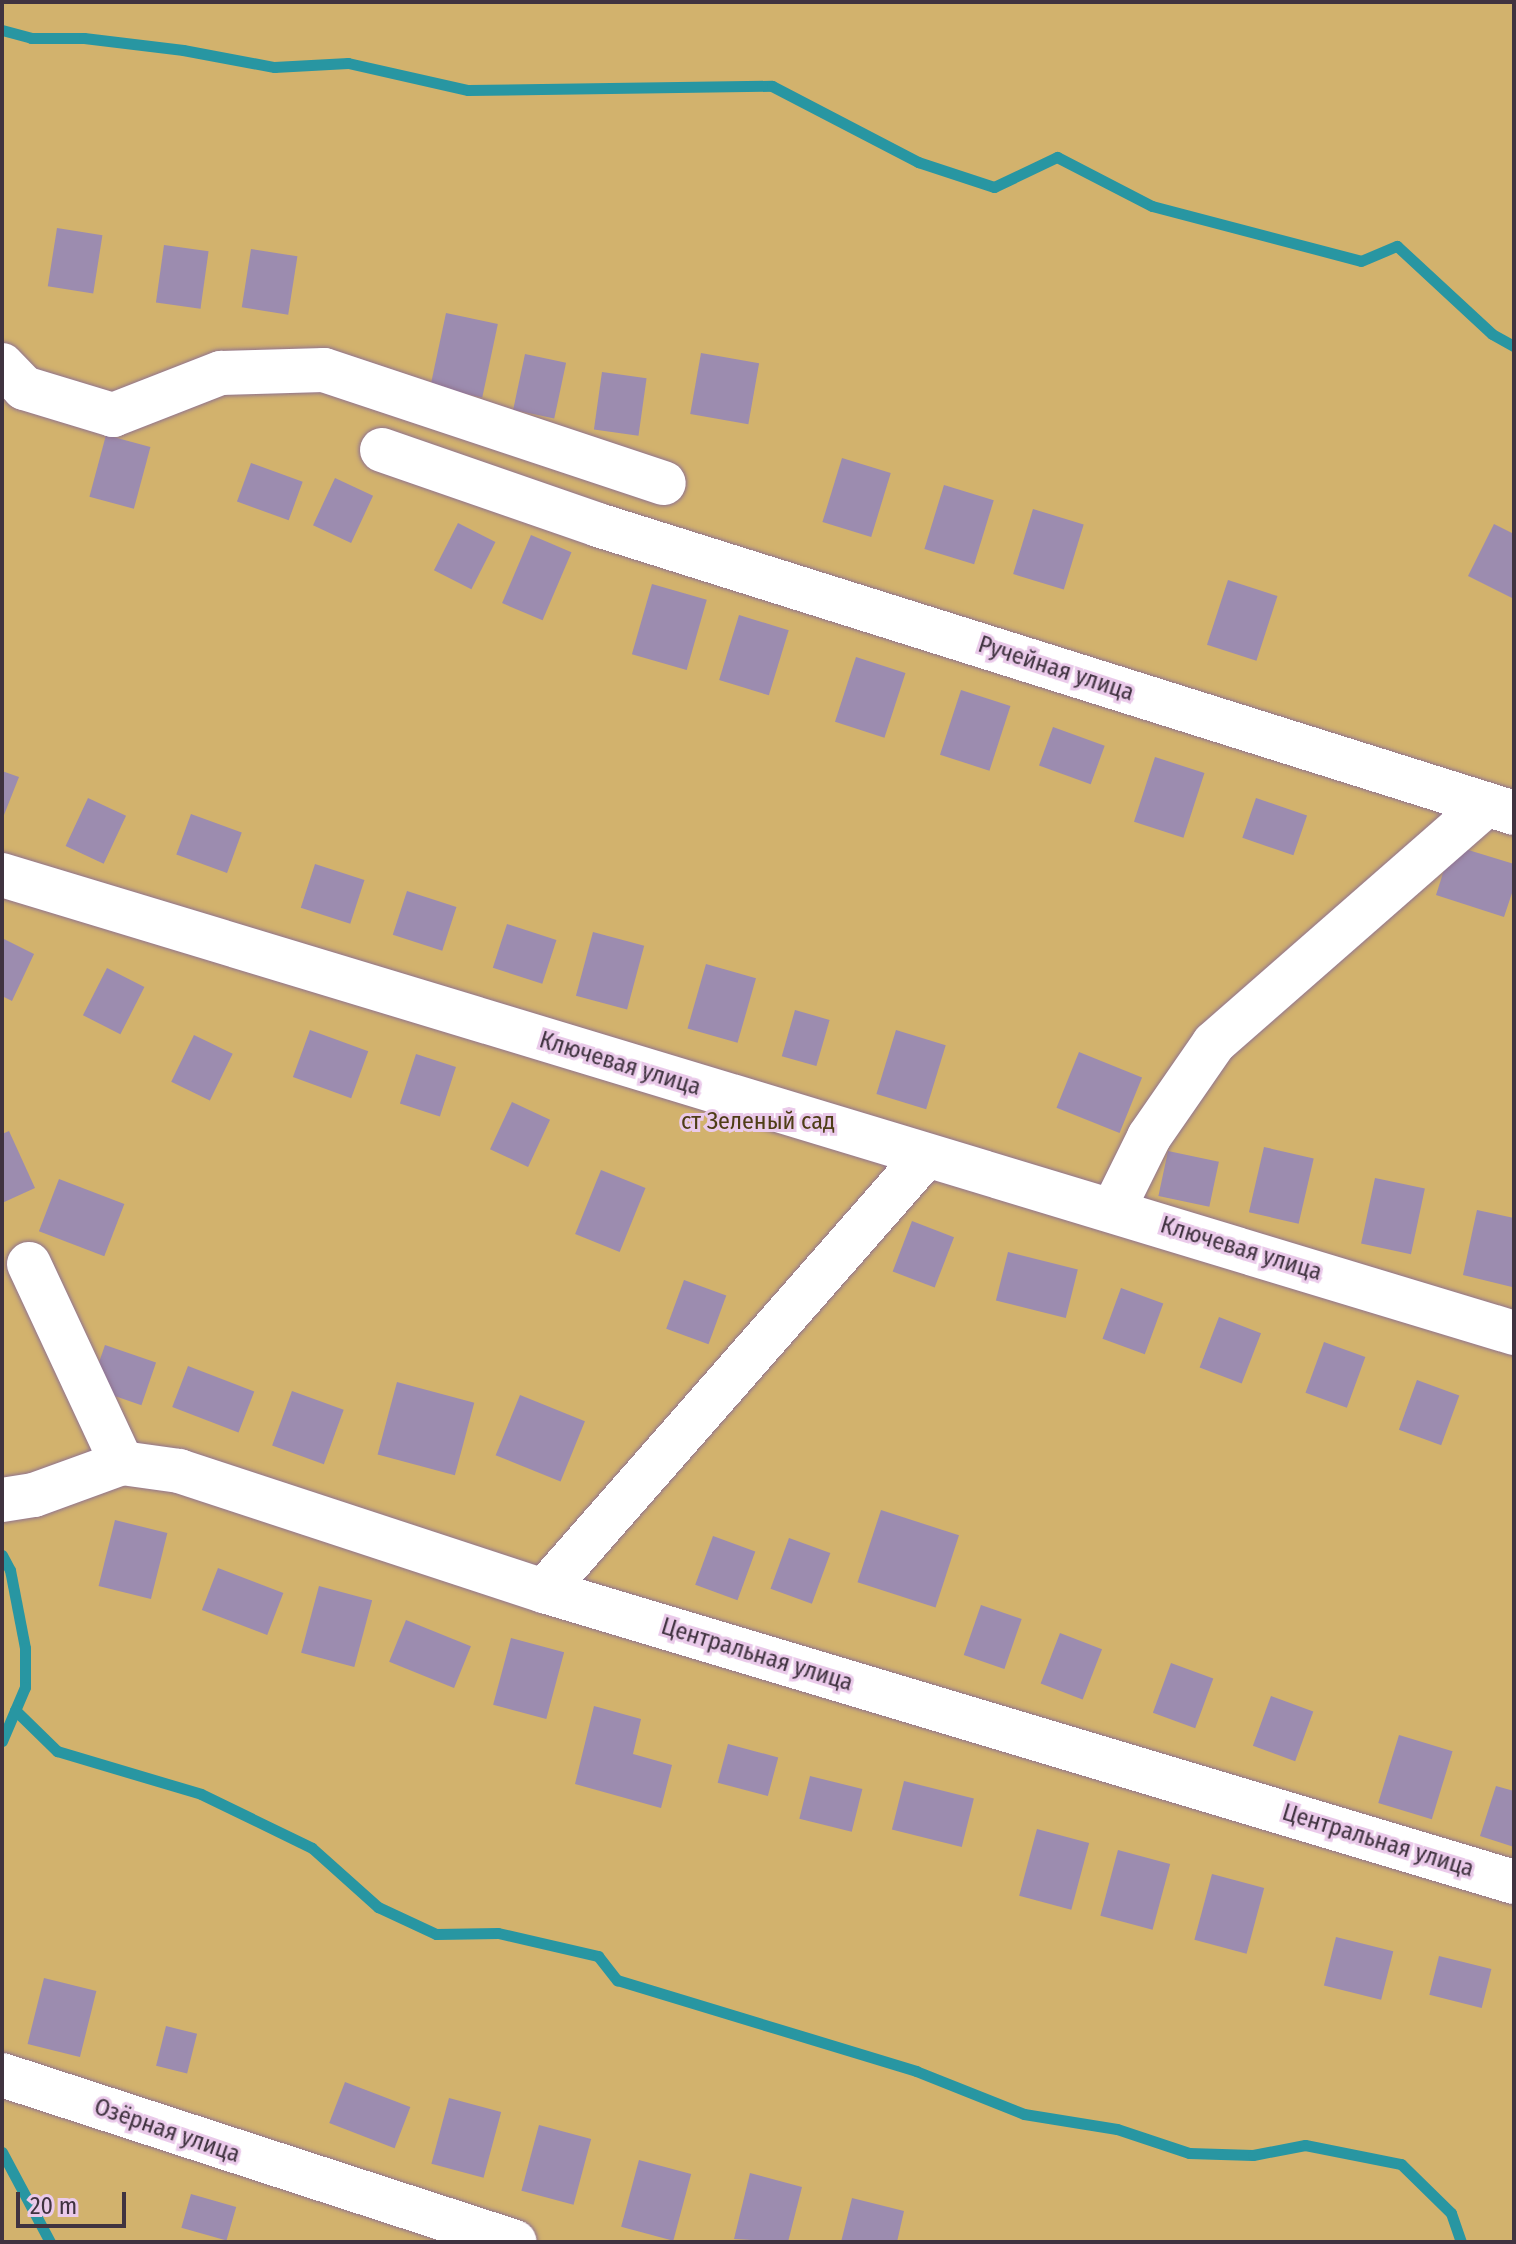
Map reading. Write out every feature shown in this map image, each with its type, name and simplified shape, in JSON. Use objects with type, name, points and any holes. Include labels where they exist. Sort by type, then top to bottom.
[{"type":"street","points":[[2,365],[24,388],[113,415],[221,373],[324,370],[664,483]]},
{"type":"street","name":"Ручейная улица","points":[[382,450],[598,525],[1500,809]]},
{"type":"street","points":[[1113,1210],[1149,1137],[1214,1043],[1500,809]]},
{"type":"street","name":"Ключевая улица","points":[[2,875],[1514,1333]]},
{"type":"street","points":[[544,1591],[925,1157]]},
{"type":"street","points":[[29,1264],[122,1463]]},
{"type":"street","name":"Центральная улица","points":[[2,1500],[34,1495],[122,1463],[179,1471],[544,1591],[1514,1882]]},
{"type":"street","name":"Озёрная улица","points":[[2,2075],[515,2242]]},
{"type":"green space","name":"ст Зеленый сад","points":[[2,2],[1514,2],[1514,2242],[2,2242]]},
{"type":"building","points":[[57,228],[102,235],[93,293],[48,286]]},
{"type":"building","points":[[164,245],[209,251],[200,309],[156,302]]},
{"type":"building","points":[[251,249],[297,256],[288,315],[242,307]]},
{"type":"building","points":[[446,313],[498,324],[482,397],[430,386]]},
{"type":"building","points":[[701,353],[759,363],[748,424],[690,414]]},
{"type":"building","points":[[525,354],[566,363],[554,418],[513,410]]},
{"type":"building","points":[[602,372],[647,378],[638,436],[594,429]]},
{"type":"building","points":[[106,435],[150,447],[134,509],[89,497]]},
{"type":"building","points":[[842,458],[891,473],[871,537],[822,522]]},
{"type":"building","points":[[251,463],[303,482],[289,520],[237,502]]},
{"type":"building","points":[[335,478],[373,496],[351,543],[313,525]]},
{"type":"building","points":[[944,485],[994,500],[974,564],[924,549]]},
{"type":"building","points":[[1033,509],[1084,524],[1064,590],[1013,574]]},
{"type":"building","points":[[458,523],[495,542],[471,589],[434,570]]},
{"type":"building","points":[[1494,524],[1514,534],[1514,599],[1468,576]]},
{"type":"building","points":[[531,535],[572,552],[543,620],[502,603]]},
{"type":"building","points":[[1228,580],[1277,596],[1256,661],[1207,645]]},
{"type":"building","points":[[652,584],[707,600],[687,670],[632,654]]},
{"type":"building","points":[[739,615],[789,630],[769,695],[719,680]]},
{"type":"building","points":[[856,657],[905,673],[884,738],[835,722]]},
{"type":"building","points":[[961,690],[1010,706],[989,771],[940,755]]},
{"type":"building","points":[[1053,727],[1105,746],[1091,784],[1039,766]]},
{"type":"building","points":[[1155,757],[1204,773],[1183,838],[1134,822]]},
{"type":"building","points":[[2,771],[19,777],[2,820]]},
{"type":"building","points":[[88,798],[126,816],[104,864],[66,846]]},
{"type":"building","points":[[1256,798],[1307,816],[1293,855],[1242,838]]},
{"type":"building","points":[[191,814],[242,832],[227,873],[176,854]]},
{"type":"building","points":[[1452,845],[1514,864],[1514,887],[1504,917],[1436,895]]},
{"type":"building","points":[[315,864],[364,880],[350,924],[301,908]]},
{"type":"building","points":[[407,891],[456,907],[442,951],[393,935]]},
{"type":"building","points":[[507,924],[556,940],[542,984],[493,968]]},
{"type":"building","points":[[593,932],[644,946],[627,1009],[576,996]]},
{"type":"building","points":[[2,938],[34,954],[12,1001],[2,996]]},
{"type":"building","points":[[706,964],[756,978],[738,1043],[688,1028]]},
{"type":"building","points":[[107,968],[144,987],[120,1034],[83,1015]]},
{"type":"building","points":[[795,1010],[830,1020],[816,1066],[782,1056]]},
{"type":"building","points":[[310,1030],[368,1051],[351,1098],[293,1077]]},
{"type":"building","points":[[896,1030],[946,1045],[926,1109],[876,1094]]},
{"type":"building","points":[[194,1035],[233,1054],[210,1101],[171,1082]]},
{"type":"building","points":[[1079,1052],[1142,1077],[1120,1133],[1057,1108]]},
{"type":"building","points":[[416,1054],[456,1067],[440,1116],[400,1103]]},
{"type":"building","points":[[512,1102],[550,1120],[528,1167],[490,1149]]},
{"type":"building","points":[[9,1131],[35,1188],[2,1203],[2,1134]]},
{"type":"building","points":[[1264,1147],[1314,1158],[1299,1224],[1249,1212]]},
{"type":"building","points":[[1168,1151],[1219,1162],[1209,1207],[1158,1196]]},
{"type":"building","points":[[601,1170],[646,1188],[620,1252],[575,1234]]},
{"type":"building","points":[[1375,1178],[1425,1189],[1411,1254],[1361,1244]]},
{"type":"building","points":[[59,1179],[124,1204],[104,1256],[39,1231]]},
{"type":"building","points":[[1477,1210],[1514,1218],[1512,1287],[1463,1275]]},
{"type":"building","points":[[912,1221],[954,1237],[935,1288],[893,1271]]},
{"type":"building","points":[[1008,1252],[1078,1269],[1066,1318],[996,1301]]},
{"type":"building","points":[[684,1280],[726,1295],[709,1344],[666,1329]]},
{"type":"building","points":[[1121,1288],[1163,1303],[1145,1354],[1103,1339]]},
{"type":"building","points":[[1219,1317],[1261,1333],[1242,1384],[1200,1367]]},
{"type":"building","points":[[1324,1342],[1365,1357],[1347,1408],[1306,1393]]},
{"type":"building","points":[[105,1345],[156,1363],[141,1405],[90,1388]]},
{"type":"building","points":[[188,1366],[254,1391],[239,1433],[172,1407]]},
{"type":"building","points":[[1417,1380],[1459,1395],[1441,1445],[1399,1430]]},
{"type":"building","points":[[397,1382],[474,1403],[455,1475],[378,1454]]},
{"type":"building","points":[[292,1391],[344,1410],[324,1464],[272,1446]]},
{"type":"building","points":[[520,1395],[585,1421],[561,1481],[496,1455]]},
{"type":"building","points":[[881,1510],[959,1535],[936,1608],[858,1582]]},
{"type":"building","points":[[115,1520],[167,1533],[151,1599],[99,1586]]},
{"type":"building","points":[[713,1536],[755,1551],[738,1600],[695,1585]]},
{"type":"building","points":[[789,1538],[830,1553],[812,1604],[771,1589]]},
{"type":"building","points":[[218,1568],[283,1593],[267,1635],[202,1610]]},
{"type":"building","points":[[319,1586],[372,1600],[354,1667],[301,1653]]},
{"type":"building","points":[[981,1605],[1022,1619],[1004,1669],[964,1655]]},
{"type":"building","points":[[406,1620],[471,1646],[454,1688],[389,1662]]},
{"type":"building","points":[[1060,1633],[1102,1649],[1083,1700],[1041,1683]]},
{"type":"building","points":[[511,1638],[564,1652],[546,1719],[493,1705]]},
{"type":"building","points":[[1171,1663],[1213,1678],[1195,1728],[1153,1713]]},
{"type":"building","points":[[1271,1696],[1313,1711],[1295,1761],[1253,1746]]},
{"type":"building","points":[[594,1706],[641,1719],[633,1754],[672,1765],[661,1808],[575,1784]]},
{"type":"building","points":[[1399,1735],[1453,1751],[1432,1819],[1378,1803]]},
{"type":"building","points":[[728,1744],[778,1757],[768,1796],[718,1783]]},
{"type":"building","points":[[810,1776],[862,1789],[852,1832],[799,1819]]},
{"type":"building","points":[[904,1781],[974,1798],[962,1847],[892,1830]]},
{"type":"building","points":[[1496,1786],[1514,1791],[1514,1847],[1480,1836]]},
{"type":"building","points":[[1037,1829],[1089,1843],[1071,1910],[1019,1896]]},
{"type":"building","points":[[1118,1850],[1170,1864],[1153,1930],[1100,1916]]},
{"type":"building","points":[[1212,1874],[1264,1888],[1247,1954],[1194,1940]]},
{"type":"building","points":[[1336,1937],[1393,1951],[1381,2000],[1324,1986]]},
{"type":"building","points":[[1439,1956],[1491,1969],[1482,2008],[1429,1995]]},
{"type":"building","points":[[44,1978],[96,1991],[80,2057],[28,2044]]},
{"type":"building","points":[[166,2026],[197,2034],[187,2074],[156,2066]]},
{"type":"building","points":[[345,2082],[410,2107],[395,2148],[329,2123]]},
{"type":"building","points":[[449,2098],[501,2112],[484,2178],[431,2164]]},
{"type":"building","points":[[539,2125],[591,2139],[574,2205],[521,2191]]},
{"type":"building","points":[[639,2160],[691,2174],[673,2241],[621,2227]]},
{"type":"building","points":[[750,2173],[802,2187],[788,2242],[734,2239]]},
{"type":"building","points":[[191,2194],[236,2207],[227,2241],[181,2228]]},
{"type":"building","points":[[852,2198],[904,2211],[897,2242],[841,2242]]},
{"type":"waterway","points":[[2,30],[31,38],[84,38],[183,50],[274,67],[348,63],[468,90],[772,86],[918,162],[994,187],[1057,157],[1152,206],[1361,261],[1397,246],[1492,334],[1514,346]]},
{"type":"waterway","points":[[2,1555],[10,1570],[25,1648],[25,1687],[2,1741]]},
{"type":"waterway","points":[[15,1710],[57,1751],[201,1794],[312,1848],[378,1907],[436,1934],[498,1933],[598,1956],[617,1980],[916,2071],[1024,2114],[1117,2129],[1189,2153],[1253,2155],[1305,2145],[1401,2164],[1451,2213],[1461,2242]]},
{"type":"waterway","points":[[2,2152],[50,2242]]}]
